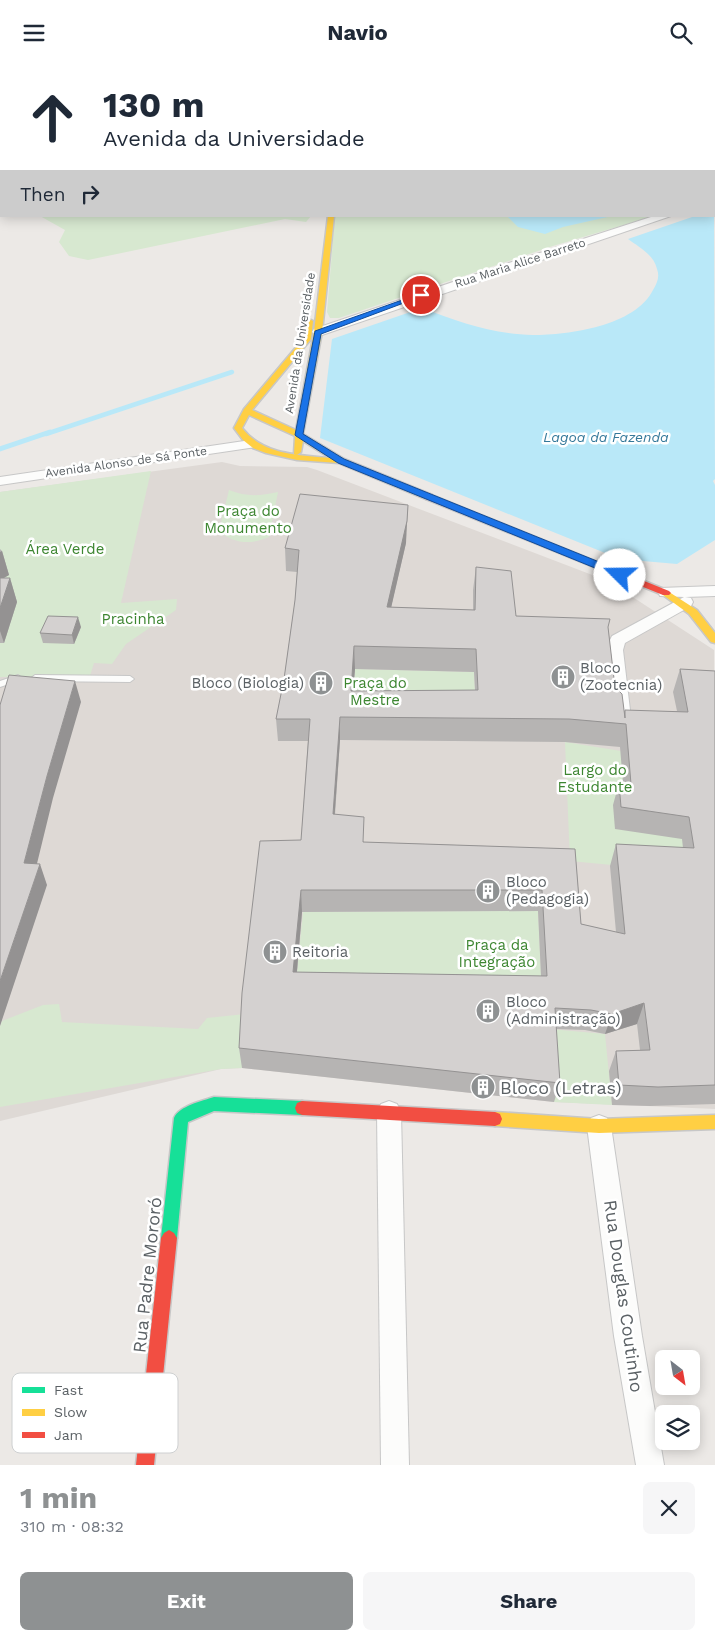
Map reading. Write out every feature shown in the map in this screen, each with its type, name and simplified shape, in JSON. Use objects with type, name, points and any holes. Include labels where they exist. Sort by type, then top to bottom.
[{"type":"main road","name":"Avenida da Universidade","points":[[251,444],[239,433],[238,428],[247,411],[307,339],[321,217]]},
{"type":"main road","name":"Avenida da Universidade","points":[[331,217],[318,333],[299,435],[341,461]]},
{"type":"main road","points":[[247,411],[299,435],[297,458]]},
{"type":"main road","points":[[251,444],[297,458],[341,461],[665,592],[685,602],[698,614],[715,639]]},
{"type":"main road","name":"Rua Padre Mororó","points":[[155,1373],[181,1118],[196,1110],[214,1104],[389,1112]]},
{"type":"main road","points":[[389,1112],[600,1126],[715,1123]]},
{"type":"street","name":"Rua Maria Alice Barreto","points":[[318,333],[516,263],[663,217]]},
{"type":"street","name":"Avenida Alonso de Sá Ponte","points":[[0,481],[251,444]]},
{"type":"street","points":[[665,592],[715,591]]},
{"type":"street","points":[[621,710],[614,650],[618,640],[685,602]]},
{"type":"street","points":[[389,1112],[395,1465]]},
{"type":"street","name":"Rua Douglas Coutinho","points":[[600,1126],[628,1336],[650,1465]]},
{"type":"lane","points":[[0,684],[20,678],[130,679]]},
{"type":"shaded area","points":[[222,462],[240,466],[307,467],[317,470],[608,581],[714,650],[715,1109],[554,1102],[242,1068],[221,1069],[0,1121],[0,492]]},
{"type":"green space","points":[[42,217],[310,217],[306,222],[285,219],[88,260],[69,256],[59,242],[65,230]]},
{"type":"green space","points":[[335,217],[651,217],[553,246],[339,318],[330,318],[327,312]]},
{"type":"green space","name":"Área Verde","points":[[151,471],[121,603],[177,599],[176,610],[126,644],[112,664],[94,663],[90,676],[0,677],[0,492]]},
{"type":"green space","name":"Praça do Monumento","points":[[229,490],[253,495],[278,492],[269,537],[262,540],[243,542],[231,539],[219,531]]},
{"type":"green space","name":"Praça do Mestre","points":[[355,669],[474,672],[476,713],[351,714]]},
{"type":"green space","name":"Largo do Estudante","points":[[565,742],[621,751],[697,842],[706,874],[570,861]]},
{"type":"green space","name":"Praça da Integração","points":[[538,911],[542,997],[295,993],[303,912]]},
{"type":"green space","points":[[59,1004],[62,1022],[198,1029],[207,1018],[245,1014],[242,1068],[221,1069],[0,1107],[0,1026],[2,1021],[43,1005]]},
{"type":"green space","points":[[550,1029],[605,1034],[612,1105],[554,1102]]},
{"type":"water","points":[[508,217],[608,217],[563,227],[545,234],[518,227]]},
{"type":"water","name":"Lagoa da Fazenda","points":[[692,217],[714,217],[715,479],[713,481],[715,485],[715,540],[677,564],[620,559],[320,438],[332,339],[422,308],[489,330],[518,334],[548,335],[600,326],[632,312],[644,302],[657,282],[658,272],[653,260],[646,252],[628,239]]},
{"type":"building","points":[[300,494],[408,505],[407,521],[387,607],[475,610],[476,567],[511,571],[516,616],[610,619],[608,627],[615,687],[622,694],[625,718],[625,710],[688,712],[680,669],[715,671],[715,1085],[658,1087],[619,1085],[616,1051],[650,1050],[644,1003],[612,1014],[591,1010],[555,1008],[560,1083],[239,1048],[242,993],[260,841],[301,840],[310,719],[276,719],[284,679],[295,600],[299,550],[285,548]],"holes":[[[354,646],[476,649],[478,690],[351,691]],[[340,717],[569,719],[626,724],[631,784],[619,783],[621,807],[689,817],[694,848],[616,844],[625,934],[581,924],[575,849],[363,842],[364,817],[333,814]],[[301,890],[542,890],[547,976],[293,972]]]},
{"type":"building","points":[[0,578],[10,578],[0,608]]},
{"type":"building","points":[[48,616],[78,617],[72,635],[40,633]]},
{"type":"building","points":[[9,675],[75,681],[24,863],[40,864],[0,981],[0,705]]},
{"type":"waterway","points":[[46,434],[232,372]]},
{"type":"waterway","points":[[0,449],[50,432]]},
{"type":"traffic: fast","points":[[169,1238],[181,1118],[196,1110],[214,1104],[302,1108]]},
{"type":"traffic: slow","points":[[331,217],[318,332],[299,435],[341,461],[429,497]]},
{"type":"traffic: slow","points":[[309,321],[307,339],[247,411],[238,428],[256,446],[269,451],[283,455],[338,461]]},
{"type":"traffic: slow","points":[[247,411],[299,435],[297,452]]},
{"type":"traffic: slow","points":[[666,593],[693,612],[715,640]]},
{"type":"traffic: slow","points":[[495,1119],[599,1126],[715,1122]]},
{"type":"traffic: jam","points":[[429,497],[666,593]]},
{"type":"traffic: jam","points":[[302,1108],[495,1119]]},
{"type":"traffic: jam","points":[[155,1373],[169,1238]]},
{"type":"traffic: jam","points":[[145,1465],[146,1453]]},
{"type":"place","name":"Bloco (Zootecnia)","points":[[563,677]]},
{"type":"place","name":"Bloco (Biologia)","points":[[321,683]]},
{"type":"place","name":"Bloco (Pedagogia)","points":[[488,891]]},
{"type":"place","name":"Reitoria","points":[[275,952]]},
{"type":"place","name":"Bloco (Administração)","points":[[488,1011]]},
{"type":"place","name":"Bloco (Letras)","points":[[483,1087]]},
{"type":"route","points":[[421,295],[318,333],[299,435],[341,461],[620,575]]},
{"type":"park label","name":"Pracinha","points":[[133,619]]}]
